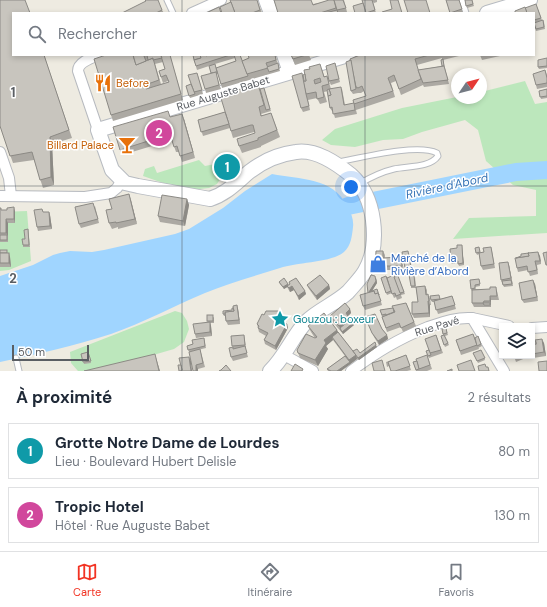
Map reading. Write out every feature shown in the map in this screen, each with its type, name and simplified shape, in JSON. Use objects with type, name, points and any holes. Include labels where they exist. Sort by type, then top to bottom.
[{"type":"street","points":[[194,12],[221,0]]},
{"type":"street","points":[[266,0],[270,12]]},
{"type":"street","points":[[490,12],[530,0]]},
{"type":"street","points":[[97,56],[80,65],[78,68],[109,163],[115,174],[129,184],[210,199],[226,192],[262,163],[276,157],[306,151],[314,153],[340,166],[354,178],[368,197],[372,215],[374,237],[365,270],[347,292],[333,304],[307,321],[276,365],[313,371]]},
{"type":"street","points":[[284,56],[290,72]]},
{"type":"street","name":"Rue Auguste Babet","points":[[98,130],[345,56]]},
{"type":"street","points":[[0,152],[9,178],[11,196]]},
{"type":"street","points":[[0,196],[85,197],[112,193],[122,180]]},
{"type":"street","name":"Rue Pavé","points":[[351,371],[376,352],[405,336],[446,321],[462,317],[472,318],[504,371]]},
{"type":"street","points":[[472,318],[499,324]]},
{"type":"street","points":[[535,328],[547,327]]},
{"type":"lane","points":[[167,0],[173,12]]},
{"type":"lane","points":[[462,0],[466,12]]},
{"type":"lane","points":[[334,163],[381,153],[425,149],[437,153],[438,156],[429,164],[388,171],[373,176],[359,184]]},
{"type":"lane","points":[[16,358],[19,371]]},
{"type":"green space","points":[[525,81],[535,104],[547,102],[547,233],[453,239],[469,218],[536,216],[536,190],[513,185],[486,161],[478,130],[465,120],[403,139],[383,140],[355,147],[331,145],[322,140],[335,129],[402,108],[451,98],[451,104],[487,104],[487,90]]},
{"type":"green space","points":[[199,160],[205,166],[220,163],[224,173],[217,184],[209,188],[190,190],[143,176],[145,169],[154,166],[157,173]]},
{"type":"green space","points":[[27,211],[31,261],[9,270],[0,271],[0,212]]},
{"type":"green space","points":[[175,311],[182,313],[187,321],[189,329],[184,342],[174,349],[98,371],[78,371],[71,363],[70,352]]},
{"type":"water","points":[[272,174],[314,181],[333,190],[341,197],[348,207],[353,219],[351,241],[344,252],[331,258],[287,266],[223,286],[111,334],[56,350],[0,362],[0,276],[33,265],[60,253],[70,251],[92,252],[104,250],[175,234],[189,229],[223,208],[245,191]]},
{"type":"building","points":[[0,0],[25,0],[30,12],[12,12],[12,56],[44,56],[69,130],[50,137],[51,177],[40,180],[32,152],[10,156],[0,126]]},
{"type":"building","points":[[145,0],[158,0],[162,10],[158,12],[124,12],[146,1]]},
{"type":"building","points":[[230,0],[257,0],[260,10],[255,12],[235,12]]},
{"type":"building","points":[[274,0],[311,0],[313,5],[334,0],[336,8],[323,12],[278,12]]},
{"type":"building","points":[[334,0],[343,0],[346,8],[337,10]]},
{"type":"building","points":[[362,0],[372,0],[375,10],[366,12]]},
{"type":"building","points":[[390,0],[398,0],[402,12],[382,12],[392,9]]},
{"type":"building","points":[[404,0],[426,0],[430,12],[408,12]]},
{"type":"building","points":[[446,0],[459,0],[462,9],[450,12]]},
{"type":"building","points":[[465,0],[472,0],[473,4],[466,6]]},
{"type":"building","points":[[231,2],[235,12],[222,12],[220,7]]},
{"type":"building","points":[[363,3],[366,12],[355,12],[353,6]]},
{"type":"building","points":[[536,4],[541,18],[535,20],[535,12],[527,12],[525,8]]},
{"type":"building","points":[[219,7],[221,12],[208,12]]},
{"type":"building","points":[[525,7],[527,12],[515,12]]},
{"type":"building","points":[[543,20],[544,27],[536,29],[535,23]]},
{"type":"building","points":[[103,56],[133,56],[136,65],[153,58],[159,80],[145,85],[146,89],[169,82],[166,75],[161,77],[159,71],[165,69],[161,56],[170,56],[181,94],[111,115],[94,59]]},
{"type":"building","points":[[133,56],[144,56],[146,61],[136,65]]},
{"type":"building","points":[[147,56],[161,56],[162,58],[153,60],[153,58],[148,60]]},
{"type":"building","points":[[193,56],[200,56],[201,58],[194,60]]},
{"type":"building","points":[[200,56],[227,56],[196,66],[194,60],[201,58]]},
{"type":"building","points":[[234,56],[240,56],[248,76],[221,84],[216,68],[236,61]]},
{"type":"building","points":[[248,56],[275,56],[276,60],[266,63],[268,68],[247,74],[242,61],[249,58]]},
{"type":"building","points":[[292,56],[303,56],[293,59]]},
{"type":"building","points":[[358,56],[426,56],[415,59],[421,79],[399,89],[394,75],[388,78],[393,91],[354,104],[353,100],[366,96],[362,86],[358,88],[356,87],[350,59]]},
{"type":"building","points":[[547,58],[547,66],[538,67],[538,60]]},
{"type":"building","points":[[443,59],[444,66],[442,66],[441,60]]},
{"type":"building","points":[[351,60],[356,89],[351,91],[346,62]]},
{"type":"building","points":[[278,63],[279,69],[269,72],[267,67]]},
{"type":"building","points":[[335,63],[339,79],[329,81],[326,66]]},
{"type":"building","points":[[215,64],[217,72],[211,73],[209,66]]},
{"type":"building","points":[[320,64],[324,77],[327,76],[329,84],[322,86],[324,97],[317,99],[316,92],[306,94],[303,81],[306,81],[304,70],[310,69],[309,67]],"holes":[[[320,78],[321,82],[315,84],[314,80]]]},
{"type":"building","points":[[444,66],[448,80],[423,83],[418,70]]},
{"type":"building","points":[[545,70],[547,83],[536,85],[533,74]]},
{"type":"building","points":[[216,72],[219,85],[205,89],[201,76]]},
{"type":"building","points":[[197,73],[202,90],[194,92],[188,75]]},
{"type":"building","points":[[302,73],[309,106],[301,108],[292,76]]},
{"type":"building","points":[[305,74],[306,81],[304,81],[303,75]]},
{"type":"building","points":[[191,84],[195,94],[189,96],[186,86]]},
{"type":"building","points":[[258,84],[264,105],[259,107],[261,116],[271,113],[277,130],[258,138],[258,140],[239,146],[237,139],[255,133],[253,125],[231,131],[220,95]]},
{"type":"building","points":[[341,87],[344,105],[354,103],[355,110],[333,114],[332,107],[330,108],[328,96],[331,95],[329,89]]},
{"type":"building","points":[[264,88],[270,109],[266,110],[260,89]]},
{"type":"building","points":[[329,89],[331,95],[328,96],[327,90]]},
{"type":"building","points":[[547,89],[547,96],[540,97],[539,91]]},
{"type":"building","points":[[168,111],[170,117],[182,114],[193,152],[180,156],[177,146],[174,147],[170,134],[120,150],[113,127]]},
{"type":"building","points":[[225,112],[229,124],[201,132],[198,120]]},
{"type":"building","points":[[129,194],[135,219],[109,223],[106,210],[112,209],[109,199]]},
{"type":"building","points":[[162,195],[187,199],[183,221],[158,216]]},
{"type":"building","points":[[93,203],[98,219],[79,224],[75,207]]},
{"type":"building","points":[[14,207],[14,219],[6,219],[6,233],[0,233],[0,208],[1,210],[7,210],[7,208]]},
{"type":"building","points":[[42,209],[43,212],[49,212],[50,226],[37,227],[34,210]]},
{"type":"building","points":[[28,229],[29,245],[23,245],[22,239],[25,239],[24,230]]},
{"type":"building","points":[[0,235],[7,235],[7,240],[0,240]]},
{"type":"building","points":[[457,245],[462,245],[463,263],[458,264],[458,261],[451,262],[450,249],[457,248]]},
{"type":"building","points":[[479,247],[480,252],[476,253],[475,248]]},
{"type":"building","points":[[491,247],[494,264],[481,266],[479,253],[484,252],[483,248]]},
{"type":"building","points":[[0,250],[7,250],[7,253],[0,253]]},
{"type":"building","points":[[376,251],[383,251],[383,258],[401,257],[402,266],[383,266],[383,269],[375,269]]},
{"type":"building","points":[[408,251],[411,267],[405,268],[402,252]]},
{"type":"building","points":[[538,252],[540,261],[535,261],[537,270],[528,272],[527,266],[517,268],[515,258],[529,256],[528,253]]},
{"type":"building","points":[[547,252],[547,265],[546,265],[543,253]]},
{"type":"building","points":[[0,253],[9,253],[9,263],[0,263]]},
{"type":"building","points":[[528,253],[529,256],[516,258],[521,256],[521,254]]},
{"type":"building","points":[[508,262],[511,278],[501,280],[499,263]]},
{"type":"building","points":[[320,275],[329,285],[316,296],[307,285]]},
{"type":"building","points":[[371,275],[375,276],[376,281],[369,292],[377,289],[379,295],[378,293],[375,294],[374,291],[368,293],[367,284]]},
{"type":"building","points":[[394,275],[401,294],[396,296],[395,293],[392,294],[387,278]]},
{"type":"building","points":[[409,275],[414,275],[415,286],[411,286]]},
{"type":"building","points":[[386,276],[391,291],[386,293],[381,278]]},
{"type":"building","points":[[398,276],[404,292],[400,293],[394,277]]},
{"type":"building","points":[[284,278],[288,284],[283,287],[279,282]]},
{"type":"building","points":[[296,278],[305,291],[298,296],[292,286],[289,288],[287,286],[290,284],[289,282]]},
{"type":"building","points":[[479,279],[480,284],[475,285],[475,288],[471,289],[470,280]]},
{"type":"building","points":[[511,280],[512,284],[503,285],[502,281]]},
{"type":"building","points":[[533,280],[537,297],[522,300],[519,283]]},
{"type":"building","points":[[425,286],[426,295],[428,294],[429,313],[412,314],[412,302],[418,302],[416,287]]},
{"type":"building","points":[[490,287],[496,287],[497,296],[490,296],[490,301],[484,301],[483,303],[472,303],[472,290],[490,289]]},
{"type":"building","points":[[374,291],[375,294],[378,293],[381,301],[363,306],[360,295]]},
{"type":"building","points":[[439,295],[440,299],[431,300],[430,296]]},
{"type":"building","points":[[452,296],[455,305],[436,310],[434,301]]},
{"type":"building","points":[[345,303],[350,309],[346,313],[349,318],[339,326],[330,316]]},
{"type":"building","points":[[406,303],[414,322],[401,328],[399,323],[386,328],[382,317],[395,312],[392,306]]},
{"type":"building","points":[[483,303],[490,303],[490,305],[484,305]]},
{"type":"building","points":[[237,305],[239,320],[226,321],[225,312],[234,311],[233,306]]},
{"type":"building","points":[[232,308],[234,311],[225,312],[225,314],[223,314],[223,311],[232,310]]},
{"type":"building","points":[[393,308],[394,312],[386,315],[382,315],[380,310]]},
{"type":"building","points":[[266,311],[280,311],[276,319],[287,324],[275,346],[264,340],[268,333],[258,328],[259,326],[257,324],[262,314],[264,315]]},
{"type":"building","points":[[324,313],[337,330],[324,340],[326,343],[315,360],[298,353],[297,350],[306,334],[315,338],[317,337],[308,326]]},
{"type":"building","points":[[375,314],[382,329],[387,335],[378,341],[372,333],[365,317]]},
{"type":"building","points":[[207,315],[213,315],[213,321],[207,321]]},
{"type":"building","points":[[350,320],[353,323],[342,332],[340,328]]},
{"type":"building","points":[[210,322],[210,332],[195,334],[193,324]]},
{"type":"building","points":[[446,328],[447,333],[443,334],[442,329]]},
{"type":"building","points":[[338,332],[356,355],[349,360],[332,337]]},
{"type":"building","points":[[473,334],[477,345],[460,351],[456,340]]},
{"type":"building","points":[[244,335],[245,345],[232,346],[231,336]]},
{"type":"building","points":[[436,335],[441,350],[430,353],[425,339]]},
{"type":"building","points":[[444,335],[448,343],[444,345],[441,336]]},
{"type":"building","points":[[478,336],[481,344],[477,346],[475,338]]},
{"type":"building","points":[[204,338],[205,346],[188,350],[187,346],[193,344],[192,340]]},
{"type":"building","points":[[542,339],[544,352],[535,354],[535,340]]},
{"type":"building","points":[[375,342],[376,345],[358,358],[353,351],[357,349],[360,353]]},
{"type":"building","points":[[245,346],[247,353],[231,357],[229,348],[233,347],[233,349]]},
{"type":"building","points":[[200,349],[203,363],[196,365],[196,371],[193,371],[189,352]]},
{"type":"building","points":[[429,350],[431,355],[428,356],[426,351]]},
{"type":"building","points":[[481,350],[485,358],[477,361],[473,353]]},
{"type":"building","points":[[88,352],[91,361],[83,362],[81,354]]},
{"type":"building","points":[[155,354],[159,371],[84,371]]},
{"type":"building","points":[[406,355],[410,366],[391,371],[388,362]]},
{"type":"building","points":[[427,355],[430,365],[419,369],[416,359]]},
{"type":"building","points":[[345,356],[350,362],[337,371],[327,369]]},
{"type":"building","points":[[189,357],[191,371],[181,371],[179,358]]},
{"type":"building","points":[[382,360],[385,371],[374,371],[372,363]]},
{"type":"building","points":[[471,360],[475,371],[459,371],[457,365]]},
{"type":"building","points":[[417,361],[419,369],[416,370],[413,362]]},
{"type":"building","points":[[547,361],[547,371],[539,371],[538,362]]},
{"type":"building","points":[[295,364],[303,369],[302,371],[291,371]]},
{"type":"building","points":[[485,364],[489,371],[479,371],[478,366]]},
{"type":"building","points":[[178,365],[181,365],[181,371],[179,371]]},
{"type":"building","points":[[226,365],[231,371],[219,371],[221,370]]},
{"type":"waterway","name":"Rivière d'Abord","points":[[348,206],[516,172],[547,170]]},
{"type":"place","name":"Before","points":[[103,83]]},
{"type":"place","name":"Tropic Hotel","points":[[159,133]]},
{"type":"place","name":"Billard Palace","points":[[127,145]]},
{"type":"place","name":"Grotte Notre Dame de Lourdes","points":[[227,167]]},
{"type":"place","name":"Marché de la Rivière d’Abord","points":[[378,264]]},
{"type":"place","name":"Gouzou : boxeur","points":[[280,319]]}]
